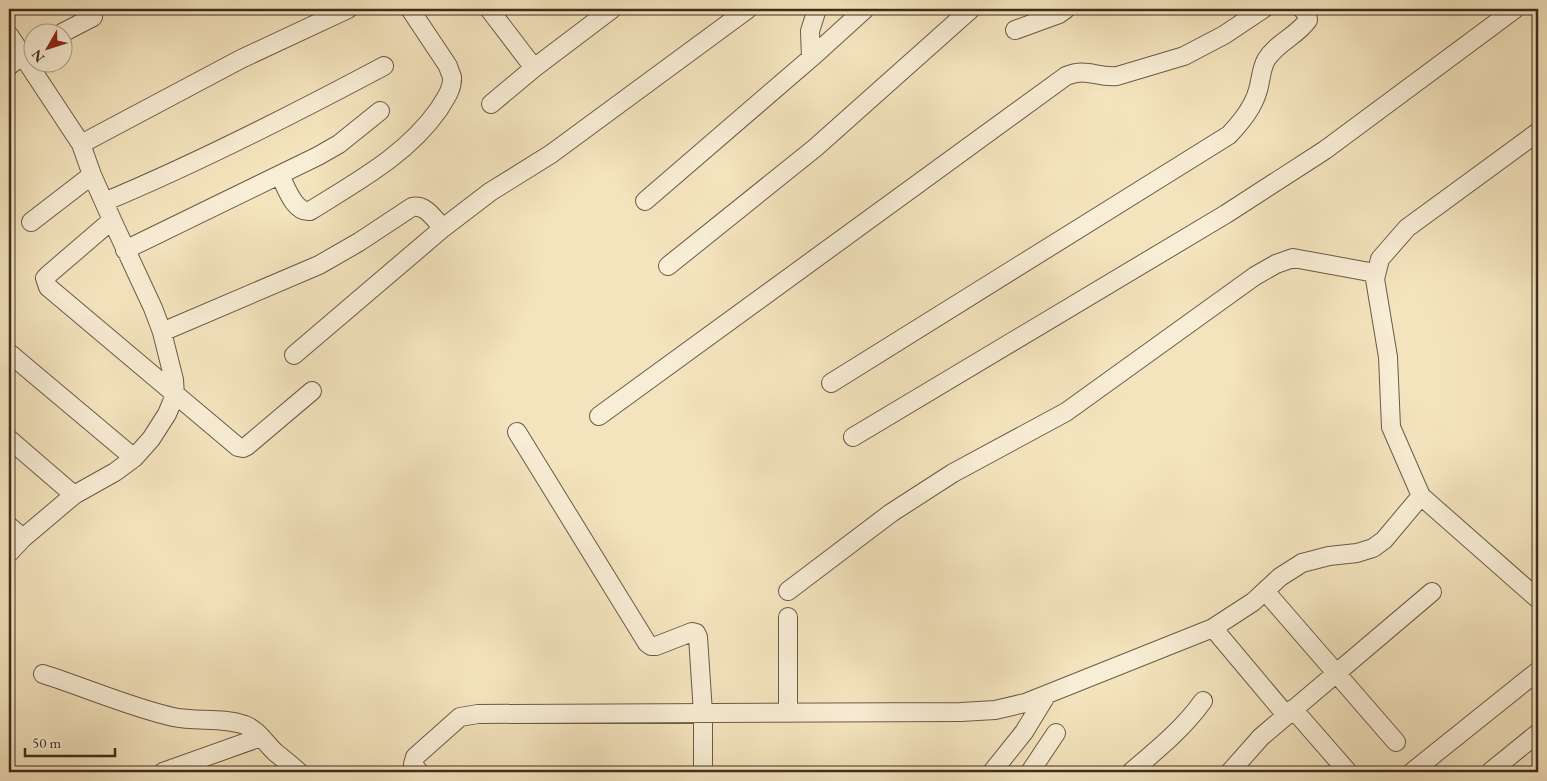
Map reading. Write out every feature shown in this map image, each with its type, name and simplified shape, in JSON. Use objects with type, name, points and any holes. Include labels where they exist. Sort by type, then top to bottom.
[{"type":"street","points":[[81,144],[241,59],[348,9]]},
{"type":"street","points":[[280,175],[298,208],[305,212],[310,211],[375,170],[399,152],[427,126],[447,98],[452,76],[448,66],[410,9]]},
{"type":"street","points":[[489,9],[534,68]]},
{"type":"street","points":[[491,104],[534,68],[612,9]]},
{"type":"street","points":[[811,58],[810,31],[817,9]]},
{"type":"street","points":[[645,201],[865,9]]},
{"type":"street","points":[[668,266],[816,148],[971,9]]},
{"type":"street","points":[[1015,30],[1059,14],[1066,9]]},
{"type":"street","points":[[599,416],[1066,76],[1082,71],[1106,77],[1117,76],[1184,56],[1224,35],[1264,9]]},
{"type":"street","points":[[831,383],[1229,135],[1250,109],[1258,91],[1265,61],[1304,26],[1308,20],[1307,14],[1302,9]]},
{"type":"street","points":[[853,437],[1226,214],[1325,150],[1515,9]]},
{"type":"street","points":[[294,355],[443,228],[490,192],[551,154],[739,11]]},
{"type":"street","points":[[72,28],[93,17]]},
{"type":"street","points":[[9,35],[21,57],[81,144],[92,175],[153,308],[162,332],[174,380],[175,395],[167,414],[151,439],[134,458],[115,472],[74,494],[23,538],[9,553]]},
{"type":"street","points":[[104,202],[274,124],[384,66]]},
{"type":"street","points":[[125,250],[280,175],[339,144],[380,111]]},
{"type":"street","points":[[1538,132],[1407,228],[1380,259],[1375,273],[1388,357],[1391,427],[1421,496],[1538,599]]},
{"type":"street","points":[[31,222],[92,175]]},
{"type":"street","points":[[162,332],[319,265],[359,242],[412,207],[423,207],[443,228]]},
{"type":"street","points":[[112,220],[45,278],[48,287],[238,447],[243,448],[247,446],[312,391]]},
{"type":"street","points":[[788,591],[891,512],[953,473],[1066,412],[1255,276],[1276,264],[1293,258],[1375,273]]},
{"type":"street","points":[[9,353],[134,458]]},
{"type":"street","points":[[517,432],[647,643],[651,646],[656,646],[692,632],[696,633],[698,637],[703,713],[703,772]]},
{"type":"street","points":[[9,439],[74,494]]},
{"type":"street","points":[[418,772],[413,764],[415,757],[460,717],[478,714],[961,712],[995,710],[1025,703],[1213,628],[1253,602],[1280,577],[1302,563],[1329,556],[1357,553],[1373,548],[1384,540],[1421,496]]},
{"type":"street","points":[[9,526],[23,538]]},
{"type":"street","points":[[1265,591],[1396,742]]},
{"type":"street","points":[[1230,772],[1261,737],[1432,592]]},
{"type":"street","points":[[788,617],[788,714]]},
{"type":"street","points":[[1213,628],[1348,772]]},
{"type":"street","points":[[1412,772],[1538,671]]},
{"type":"street","points":[[43,674],[86,688],[142,710],[184,719],[222,720],[246,725],[299,772]]},
{"type":"street","points":[[992,772],[1024,732],[1046,696]]},
{"type":"street","points":[[1131,772],[1176,733],[1203,701]]},
{"type":"street","points":[[1030,772],[1056,734]]},
{"type":"street","points":[[1490,772],[1538,734]]},
{"type":"street","points":[[163,772],[261,737]]}]
